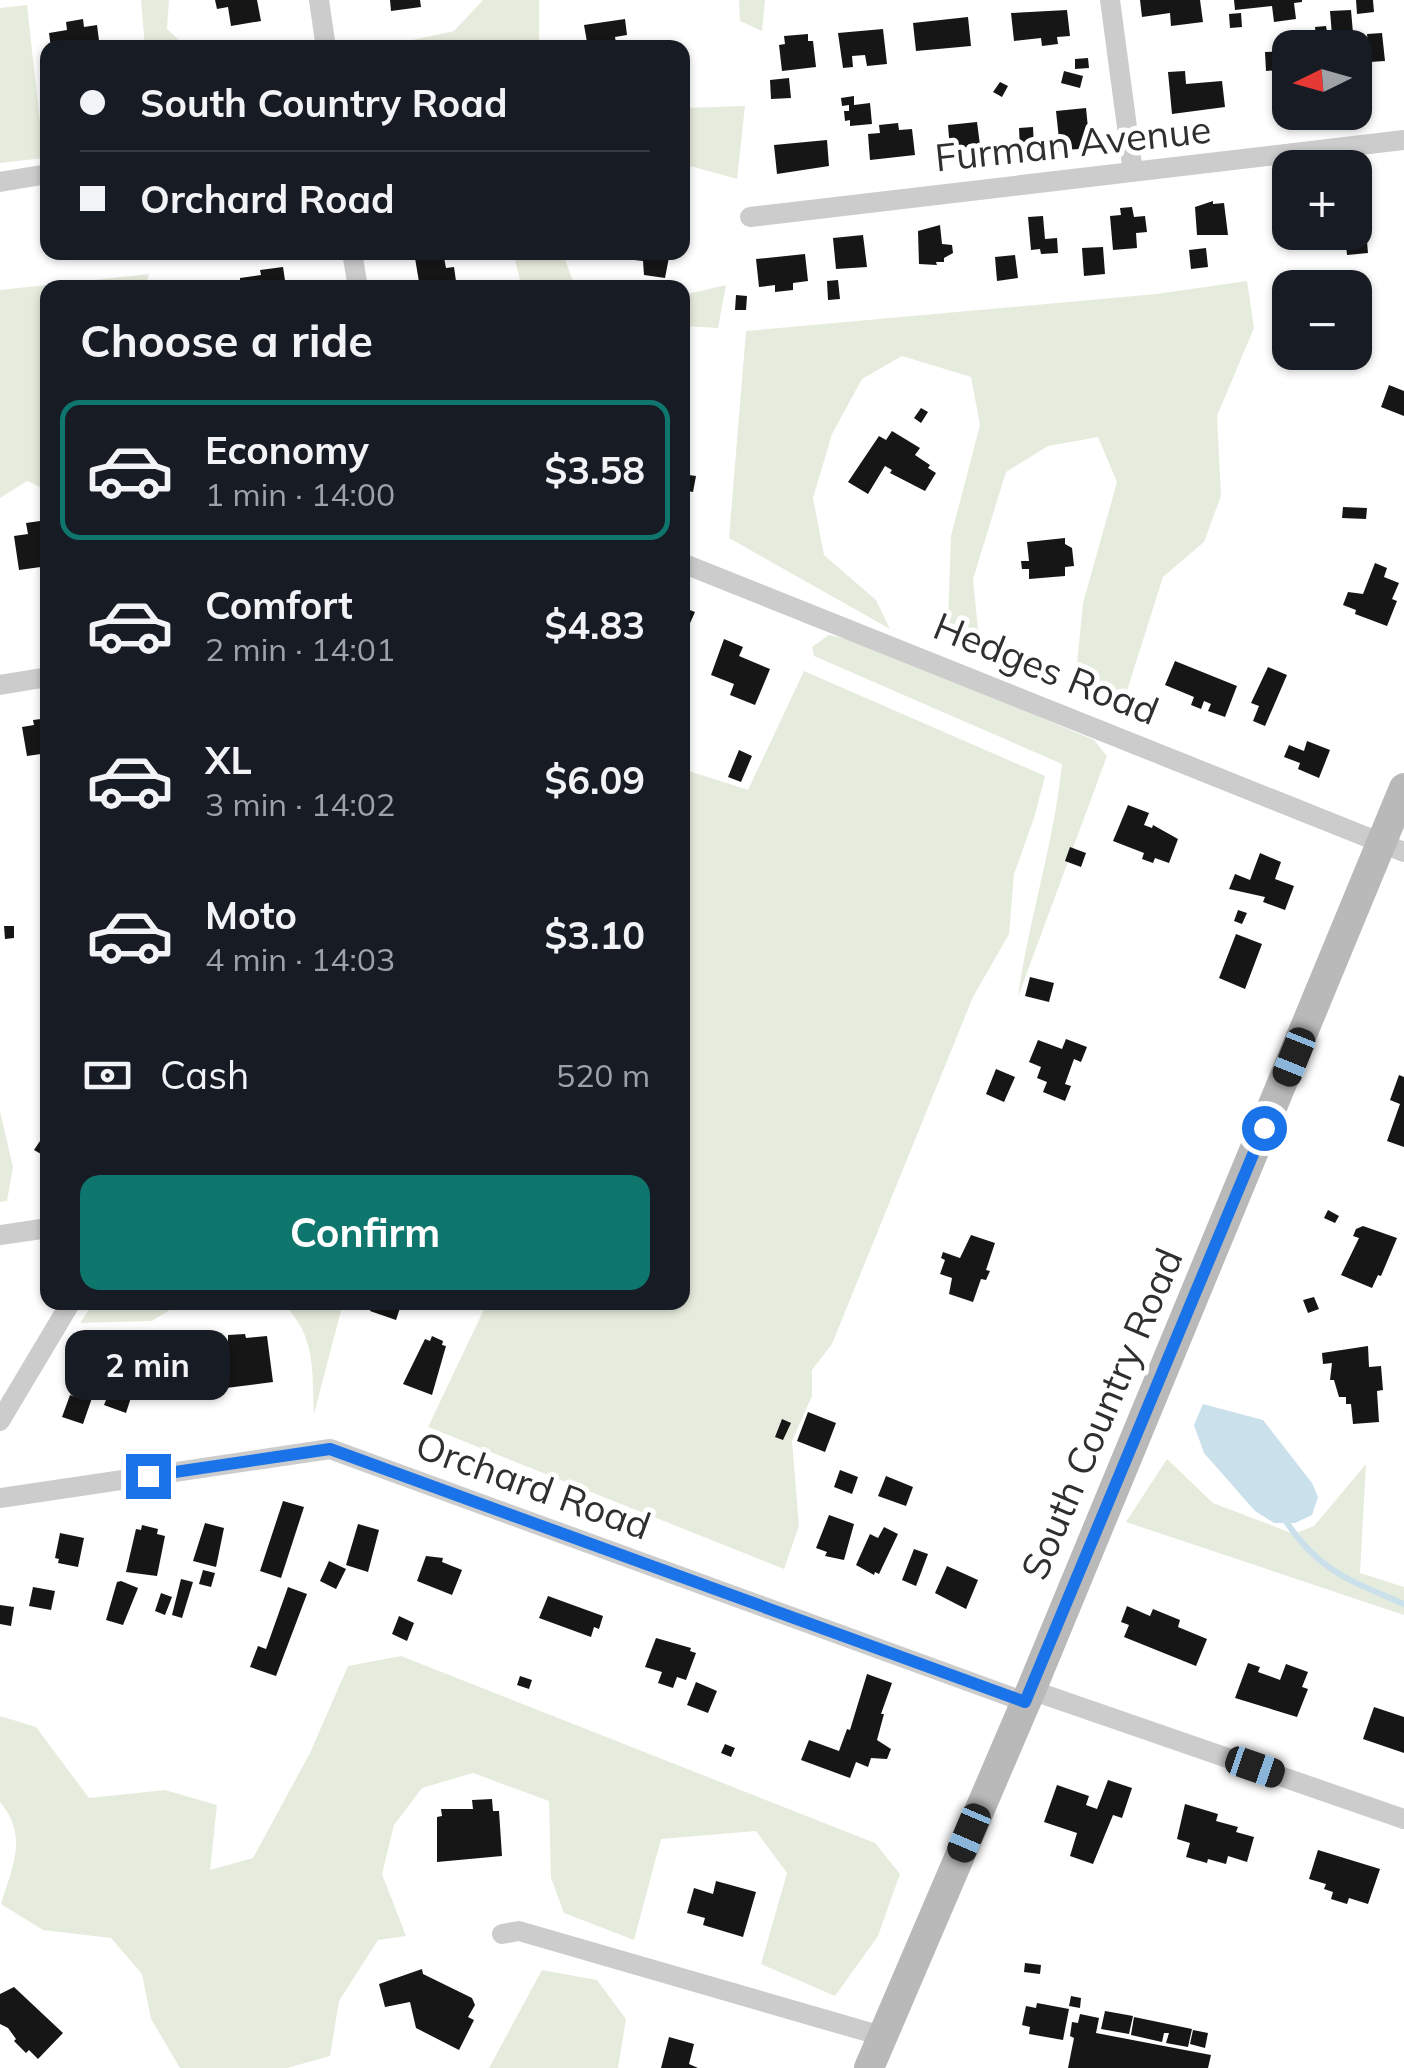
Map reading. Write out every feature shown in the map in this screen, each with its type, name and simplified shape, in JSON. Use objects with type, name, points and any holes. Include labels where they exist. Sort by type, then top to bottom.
[{"type":"main road","name":"South Country Road","points":[[869,2068],[1393,847],[1404,788]]},
{"type":"street","points":[[319,0],[325,40]]},
{"type":"street","points":[[1110,0],[1133,172]]},
{"type":"street","name":"Furman Avenue","points":[[750,217],[1404,140]]},
{"type":"street","points":[[0,182],[40,175]]},
{"type":"street","name":"Hedges Road","points":[[690,566],[1393,847]]},
{"type":"street","points":[[0,685],[40,678]]},
{"type":"street","points":[[0,1234],[40,1229]]},
{"type":"street","points":[[0,1422],[66,1310]]},
{"type":"street","name":"Orchard Road","points":[[0,1498],[330,1449],[1028,1696],[1404,1819]]},
{"type":"street","points":[[502,1934],[519,1931],[882,2036]]},
{"type":"green space","points":[[141,0],[169,0],[167,29],[179,40],[144,40]]},
{"type":"green space","points":[[483,0],[539,0],[539,40],[412,40],[454,31]]},
{"type":"green space","points":[[739,0],[765,0],[762,31],[740,21]]},
{"type":"green space","points":[[27,5],[40,122],[40,158],[0,163],[0,8]]},
{"type":"green space","points":[[745,106],[737,179],[690,166],[690,108]]},
{"type":"green space","points":[[515,260],[565,260],[574,280],[520,280]]},
{"type":"green space","points":[[149,274],[147,280],[93,280]]},
{"type":"green space","points":[[1247,281],[1254,328],[1217,416],[1221,496],[1204,542],[1163,577],[1125,697],[1076,675],[1083,603],[1117,482],[1098,437],[1048,446],[1006,472],[973,579],[978,630],[948,623],[951,536],[980,425],[971,377],[902,356],[862,379],[832,434],[813,498],[824,555],[876,600],[890,629],[729,538],[746,331],[1156,294]]},
{"type":"green space","points":[[726,285],[718,328],[690,326],[690,293]]},
{"type":"green space","points":[[40,286],[40,487],[27,481],[0,498],[0,290]]},
{"type":"green space","points":[[829,635],[864,643],[1094,740],[1107,756],[1018,997],[1062,764],[814,656],[812,647]]},
{"type":"green space","points":[[804,671],[1045,776],[1014,874],[1009,934],[973,997],[832,1344],[812,1370],[812,1396],[792,1441],[799,1526],[784,1569],[428,1427],[484,1310],[690,1310],[690,771],[748,790]]},
{"type":"green space","points":[[0,1111],[13,1167],[7,1201],[0,1202]]},
{"type":"green space","points":[[89,1310],[170,1310],[152,1321],[80,1323]]},
{"type":"green space","points":[[289,1310],[341,1310],[314,1414],[310,1354]]},
{"type":"green space","points":[[1167,1459],[1213,1503],[1294,1534],[1314,1526],[1366,1464],[1360,1573],[1404,1587],[1404,1615],[1126,1522]]},
{"type":"green space","points":[[401,1656],[875,1843],[900,1874],[878,1936],[835,1996],[761,1964],[787,1873],[756,1831],[661,1839],[634,1940],[564,1913],[551,1878],[549,1801],[473,1773],[422,1788],[394,1825],[382,1874],[406,1936],[378,1940],[339,2001],[330,2056],[287,2068],[180,2068],[151,2019],[142,1974],[111,1938],[43,1930],[1,1904],[16,1839],[9,1815],[0,1802],[0,1716],[36,1727],[89,1798],[165,1790],[217,1805],[210,1870],[253,1858],[310,1753],[348,1666]]},
{"type":"green space","points":[[542,1970],[597,1980],[626,2019],[618,2068],[489,2068]]},
{"type":"water","points":[[1203,1404],[1263,1420],[1312,1483],[1318,1497],[1312,1515],[1295,1523],[1274,1523],[1255,1511],[1204,1453],[1194,1425]]},
{"type":"building","points":[[215,0],[257,0],[261,21],[231,26],[228,7],[217,9]]},
{"type":"building","points":[[390,0],[420,0],[421,7],[391,11]]},
{"type":"building","points":[[1140,0],[1200,0],[1203,22],[1171,26],[1170,13],[1142,17]]},
{"type":"building","points":[[1234,0],[1302,2],[1294,3],[1296,19],[1274,22],[1272,6],[1235,10]]},
{"type":"building","points":[[1356,0],[1373,0],[1374,12],[1357,14]]},
{"type":"building","points":[[1067,10],[1070,36],[1057,37],[1058,44],[1042,46],[1041,38],[1014,41],[1011,13]]},
{"type":"building","points":[[1351,10],[1353,30],[1332,30],[1330,11]]},
{"type":"building","points":[[1241,13],[1242,27],[1230,28],[1229,14]]},
{"type":"building","points":[[968,17],[971,46],[916,51],[913,23]]},
{"type":"building","points":[[83,19],[84,27],[97,25],[99,40],[50,40],[49,33],[67,30],[66,22]]},
{"type":"building","points":[[625,19],[627,35],[616,40],[587,40],[584,25]]},
{"type":"building","points":[[883,29],[887,64],[867,66],[865,55],[852,56],[853,67],[843,68],[838,33]]},
{"type":"building","points":[[1382,33],[1385,61],[1372,62],[1372,34]]},
{"type":"building","points":[[808,34],[808,41],[813,41],[816,67],[782,71],[779,45],[785,44],[784,36]]},
{"type":"building","points":[[1265,52],[1272,52],[1272,70],[1266,71]]},
{"type":"building","points":[[1088,58],[1089,68],[1075,69],[1075,59]]},
{"type":"building","points":[[1064,71],[1083,76],[1080,88],[1061,83]]},
{"type":"building","points":[[1185,71],[1186,84],[1222,81],[1225,107],[1172,114],[1168,72]]},
{"type":"building","points":[[789,78],[791,98],[771,99],[770,80]]},
{"type":"building","points":[[1000,82],[1008,86],[1002,97],[993,92]]},
{"type":"building","points":[[854,96],[854,105],[870,103],[872,124],[850,126],[850,120],[845,121],[844,111],[849,111],[849,105],[842,106],[841,98]]},
{"type":"building","points":[[1086,108],[1088,128],[1092,127],[1091,148],[1054,151],[1053,139],[1059,139],[1056,111]]},
{"type":"building","points":[[977,122],[980,145],[950,150],[948,125]]},
{"type":"building","points":[[898,123],[899,130],[912,129],[915,155],[870,160],[868,134],[880,133],[879,125]]},
{"type":"building","points":[[1033,127],[1034,148],[1020,148],[1019,128]]},
{"type":"building","points":[[827,140],[829,166],[777,174],[774,145]]},
{"type":"building","points":[[1213,201],[1224,203],[1228,235],[1197,235],[1195,207]]},
{"type":"building","points":[[1132,207],[1134,217],[1145,216],[1147,232],[1136,233],[1137,248],[1113,250],[1110,216],[1121,215],[1120,208]]},
{"type":"building","points":[[1043,216],[1045,239],[1057,238],[1058,253],[1031,250],[1028,217]]},
{"type":"building","points":[[940,225],[942,244],[952,245],[953,253],[937,265],[919,264],[918,231]]},
{"type":"building","points":[[863,235],[867,267],[836,269],[833,238]]},
{"type":"building","points":[[1103,247],[1105,274],[1084,276],[1082,248]]},
{"type":"building","points":[[1206,248],[1208,267],[1191,269],[1189,250]]},
{"type":"building","points":[[1347,250],[1368,250],[1368,253],[1347,255]]},
{"type":"building","points":[[805,254],[808,281],[793,283],[793,290],[775,292],[775,285],[759,287],[756,259]]},
{"type":"building","points":[[1015,255],[1018,278],[997,281],[995,257]]},
{"type":"building","points":[[415,260],[444,260],[446,268],[454,267],[456,280],[419,280]]},
{"type":"building","points":[[634,260],[668,260],[665,278],[644,275],[643,261]]},
{"type":"building","points":[[283,267],[285,280],[240,280],[261,275],[260,270]]},
{"type":"building","points":[[838,280],[840,299],[828,300],[827,281]]},
{"type":"building","points":[[736,295],[747,296],[746,310],[735,310]]},
{"type":"building","points":[[1389,385],[1404,391],[1404,416],[1381,407]]},
{"type":"building","points":[[921,408],[928,412],[921,423],[914,418]]},
{"type":"building","points":[[892,431],[920,448],[915,455],[936,473],[925,491],[890,473],[892,470],[885,466],[868,494],[848,482],[879,436],[886,440]]},
{"type":"building","points":[[690,475],[696,476],[690,491]]},
{"type":"building","points":[[1343,507],[1367,508],[1366,519],[1342,518]]},
{"type":"building","points":[[40,521],[40,567],[19,570],[14,536],[28,534],[26,523]]},
{"type":"building","points":[[1065,538],[1065,544],[1072,548],[1074,566],[1065,567],[1065,576],[1029,579],[1029,569],[1022,569],[1021,561],[1029,561],[1027,542]]},
{"type":"building","points":[[1375,563],[1387,568],[1384,577],[1399,583],[1387,626],[1343,605],[1348,592],[1363,594]]},
{"type":"building","points":[[724,639],[743,647],[739,656],[770,669],[755,705],[730,695],[734,684],[711,675]]},
{"type":"building","points":[[1175,661],[1237,686],[1225,717],[1208,711],[1211,704],[1204,701],[1201,709],[1191,705],[1194,697],[1165,685]]},
{"type":"building","points":[[1268,667],[1287,675],[1265,726],[1253,721],[1259,706],[1251,703]]},
{"type":"building","points":[[40,719],[40,754],[27,756],[22,727],[34,725],[33,720]]},
{"type":"building","points":[[1307,741],[1330,750],[1319,778],[1298,769],[1300,763],[1284,757],[1289,745],[1304,751]]},
{"type":"building","points":[[739,750],[752,756],[741,782],[728,777]]},
{"type":"building","points":[[1128,805],[1149,813],[1144,825],[1153,825],[1178,839],[1169,863],[1142,859],[1144,853],[1113,841]]},
{"type":"building","points":[[1070,847],[1086,853],[1081,867],[1065,861]]},
{"type":"building","points":[[1260,853],[1281,862],[1275,879],[1294,886],[1285,910],[1263,902],[1265,897],[1229,889],[1235,874],[1250,880]]},
{"type":"building","points":[[1238,910],[1247,913],[1242,924],[1234,921]]},
{"type":"building","points":[[4,926],[14,926],[14,938],[5,939]]},
{"type":"building","points":[[1236,934],[1262,944],[1245,989],[1219,978]]},
{"type":"building","points":[[1030,977],[1054,983],[1049,1002],[1025,996]]},
{"type":"building","points":[[1066,1039],[1087,1047],[1081,1062],[1074,1059],[1065,1084],[1071,1086],[1065,1101],[1043,1092],[1047,1082],[1037,1078],[1041,1067],[1029,1062],[1038,1040],[1062,1049]]},
{"type":"building","points":[[996,1069],[1015,1077],[1004,1102],[986,1094]]},
{"type":"building","points":[[1399,1075],[1404,1077],[1404,1147],[1387,1141],[1400,1104],[1390,1100]]},
{"type":"building","points":[[1328,1210],[1339,1216],[1335,1223],[1324,1218]]},
{"type":"building","points":[[1363,1226],[1397,1238],[1372,1288],[1341,1275],[1359,1238],[1353,1236],[1356,1229]]},
{"type":"building","points":[[971,1235],[995,1243],[986,1270],[990,1271],[986,1280],[981,1279],[973,1302],[949,1294],[952,1278],[940,1274],[945,1260],[941,1258],[943,1252],[960,1258]]},
{"type":"building","points":[[1314,1297],[1319,1309],[1308,1313],[1303,1300]]},
{"type":"building","points":[[370,1310],[399,1310],[396,1320]]},
{"type":"building","points":[[245,1334],[246,1338],[267,1336],[273,1382],[218,1389],[217,1382],[208,1382],[206,1362],[228,1357],[228,1335]]},
{"type":"building","points":[[432,1336],[446,1346],[432,1395],[403,1384],[425,1339],[430,1341]]},
{"type":"building","points":[[1368,1346],[1369,1367],[1381,1366],[1383,1390],[1377,1391],[1379,1422],[1353,1424],[1351,1404],[1346,1404],[1346,1397],[1339,1397],[1334,1380],[1330,1380],[1332,1363],[1323,1364],[1322,1353]]},
{"type":"building","points":[[88,1369],[135,1385],[126,1413],[104,1405],[106,1400],[93,1395],[83,1424],[62,1417],[70,1395],[78,1398]]},
{"type":"building","points":[[808,1412],[836,1423],[825,1452],[797,1441]]},
{"type":"building","points":[[782,1419],[791,1423],[783,1440],[775,1437]]},
{"type":"building","points":[[840,1470],[858,1477],[852,1494],[834,1487]]},
{"type":"building","points":[[886,1476],[913,1487],[906,1506],[878,1496]]},
{"type":"building","points":[[283,1501],[304,1507],[281,1578],[260,1571]]},
{"type":"building","points":[[829,1515],[854,1524],[844,1560],[825,1556],[827,1552],[816,1548]]},
{"type":"building","points":[[205,1523],[224,1528],[216,1567],[193,1561]]},
{"type":"building","points":[[358,1524],[379,1530],[368,1572],[346,1565]]},
{"type":"building","points":[[142,1525],[158,1529],[157,1534],[165,1536],[157,1576],[126,1572],[136,1529],[141,1530]]},
{"type":"building","points":[[884,1527],[898,1534],[879,1574],[874,1575],[856,1565],[870,1534],[878,1538]]},
{"type":"building","points":[[60,1533],[84,1538],[78,1567],[58,1563],[55,1558]]},
{"type":"building","points":[[914,1549],[928,1554],[916,1586],[902,1580]]},
{"type":"building","points":[[426,1556],[443,1558],[442,1562],[462,1570],[452,1595],[417,1581]]},
{"type":"building","points":[[329,1561],[346,1569],[336,1589],[320,1581]]},
{"type":"building","points":[[947,1566],[978,1580],[966,1609],[935,1593]]},
{"type":"building","points":[[203,1570],[215,1573],[211,1587],[199,1584]]},
{"type":"building","points":[[181,1579],[193,1582],[182,1618],[172,1615]]},
{"type":"building","points":[[117,1582],[138,1588],[123,1625],[106,1620]]},
{"type":"building","points":[[33,1587],[55,1591],[51,1610],[29,1606]]},
{"type":"building","points":[[288,1587],[307,1594],[276,1676],[250,1667],[258,1646],[266,1649]]},
{"type":"building","points":[[161,1593],[172,1597],[165,1615],[155,1611]]},
{"type":"building","points":[[548,1596],[603,1616],[599,1629],[594,1627],[591,1637],[539,1618]]},
{"type":"building","points":[[0,1605],[14,1607],[11,1626],[0,1624]]},
{"type":"building","points":[[1127,1606],[1150,1616],[1153,1609],[1180,1620],[1178,1627],[1207,1639],[1196,1666],[1124,1637],[1129,1625],[1121,1622]]},
{"type":"building","points":[[399,1616],[414,1623],[407,1641],[392,1634]]},
{"type":"building","points":[[656,1638],[696,1653],[686,1680],[677,1677],[673,1688],[658,1683],[662,1672],[645,1667]]},
{"type":"building","points":[[1248,1663],[1260,1667],[1258,1672],[1280,1680],[1286,1664],[1308,1672],[1302,1687],[1308,1689],[1297,1717],[1235,1698]]},
{"type":"building","points":[[867,1674],[892,1683],[877,1740],[891,1749],[887,1759],[871,1758],[868,1767],[856,1762],[850,1778],[801,1760],[809,1740],[839,1751],[847,1729],[850,1730]]},
{"type":"building","points":[[520,1676],[532,1680],[529,1689],[517,1685]]},
{"type":"building","points":[[696,1682],[717,1691],[708,1713],[687,1705]]},
{"type":"building","points":[[1374,1707],[1404,1717],[1404,1753],[1363,1739]]},
{"type":"building","points":[[725,1744],[735,1748],[731,1757],[721,1753]]},
{"type":"building","points":[[1108,1780],[1132,1788],[1122,1818],[1113,1815],[1093,1864],[1070,1856],[1077,1833],[1044,1822],[1057,1785],[1089,1796],[1086,1805],[1097,1809]]},
{"type":"building","points":[[492,1799],[493,1811],[499,1811],[502,1856],[437,1862],[437,1817],[442,1816],[441,1809],[473,1809],[472,1800]]},
{"type":"building","points":[[1185,1804],[1218,1814],[1216,1821],[1238,1827],[1236,1832],[1254,1837],[1247,1862],[1228,1856],[1226,1864],[1186,1857],[1190,1843],[1177,1839]]},
{"type":"building","points":[[1318,1850],[1380,1869],[1368,1904],[1349,1898],[1347,1904],[1331,1899],[1333,1892],[1324,1889],[1326,1884],[1309,1879]]},
{"type":"building","points":[[716,1881],[756,1892],[743,1937],[703,1925],[705,1918],[687,1913],[694,1888],[713,1894]]},
{"type":"building","points":[[1025,1963],[1041,1965],[1040,1974],[1024,1972]]},
{"type":"building","points":[[422,1969],[423,1974],[472,1998],[475,2005],[468,2017],[474,2020],[459,2050],[416,2028],[410,2002],[385,2007],[379,1984]]},
{"type":"building","points":[[14,1987],[63,2033],[38,2059],[29,2050],[26,2053],[8,2028],[0,2024],[0,1994]]},
{"type":"building","points":[[1071,1996],[1081,1998],[1080,2008],[1069,2006]]},
{"type":"building","points":[[1037,2003],[1069,2009],[1063,2040],[1029,2034],[1030,2027],[1022,2025],[1026,2006],[1036,2008]]},
{"type":"building","points":[[1105,2011],[1133,2016],[1129,2034],[1101,2029]]},
{"type":"building","points":[[1080,2014],[1099,2018],[1096,2033],[1211,2055],[1208,2068],[1068,2068],[1074,2038],[1070,2036],[1072,2022],[1078,2023]]},
{"type":"building","points":[[1134,2017],[1192,2029],[1188,2047],[1166,2043],[1169,2033],[1164,2033],[1162,2042],[1131,2035]]},
{"type":"building","points":[[1193,2030],[1208,2033],[1205,2048],[1190,2044]]},
{"type":"building","points":[[669,2037],[694,2044],[689,2064],[698,2068],[661,2068]]},
{"type":"waterway","points":[[1285,1520],[1323,1563],[1404,1604]]},
{"type":"route","points":[[148,1476],[330,1449],[1025,1702],[1264,1128]]}]
